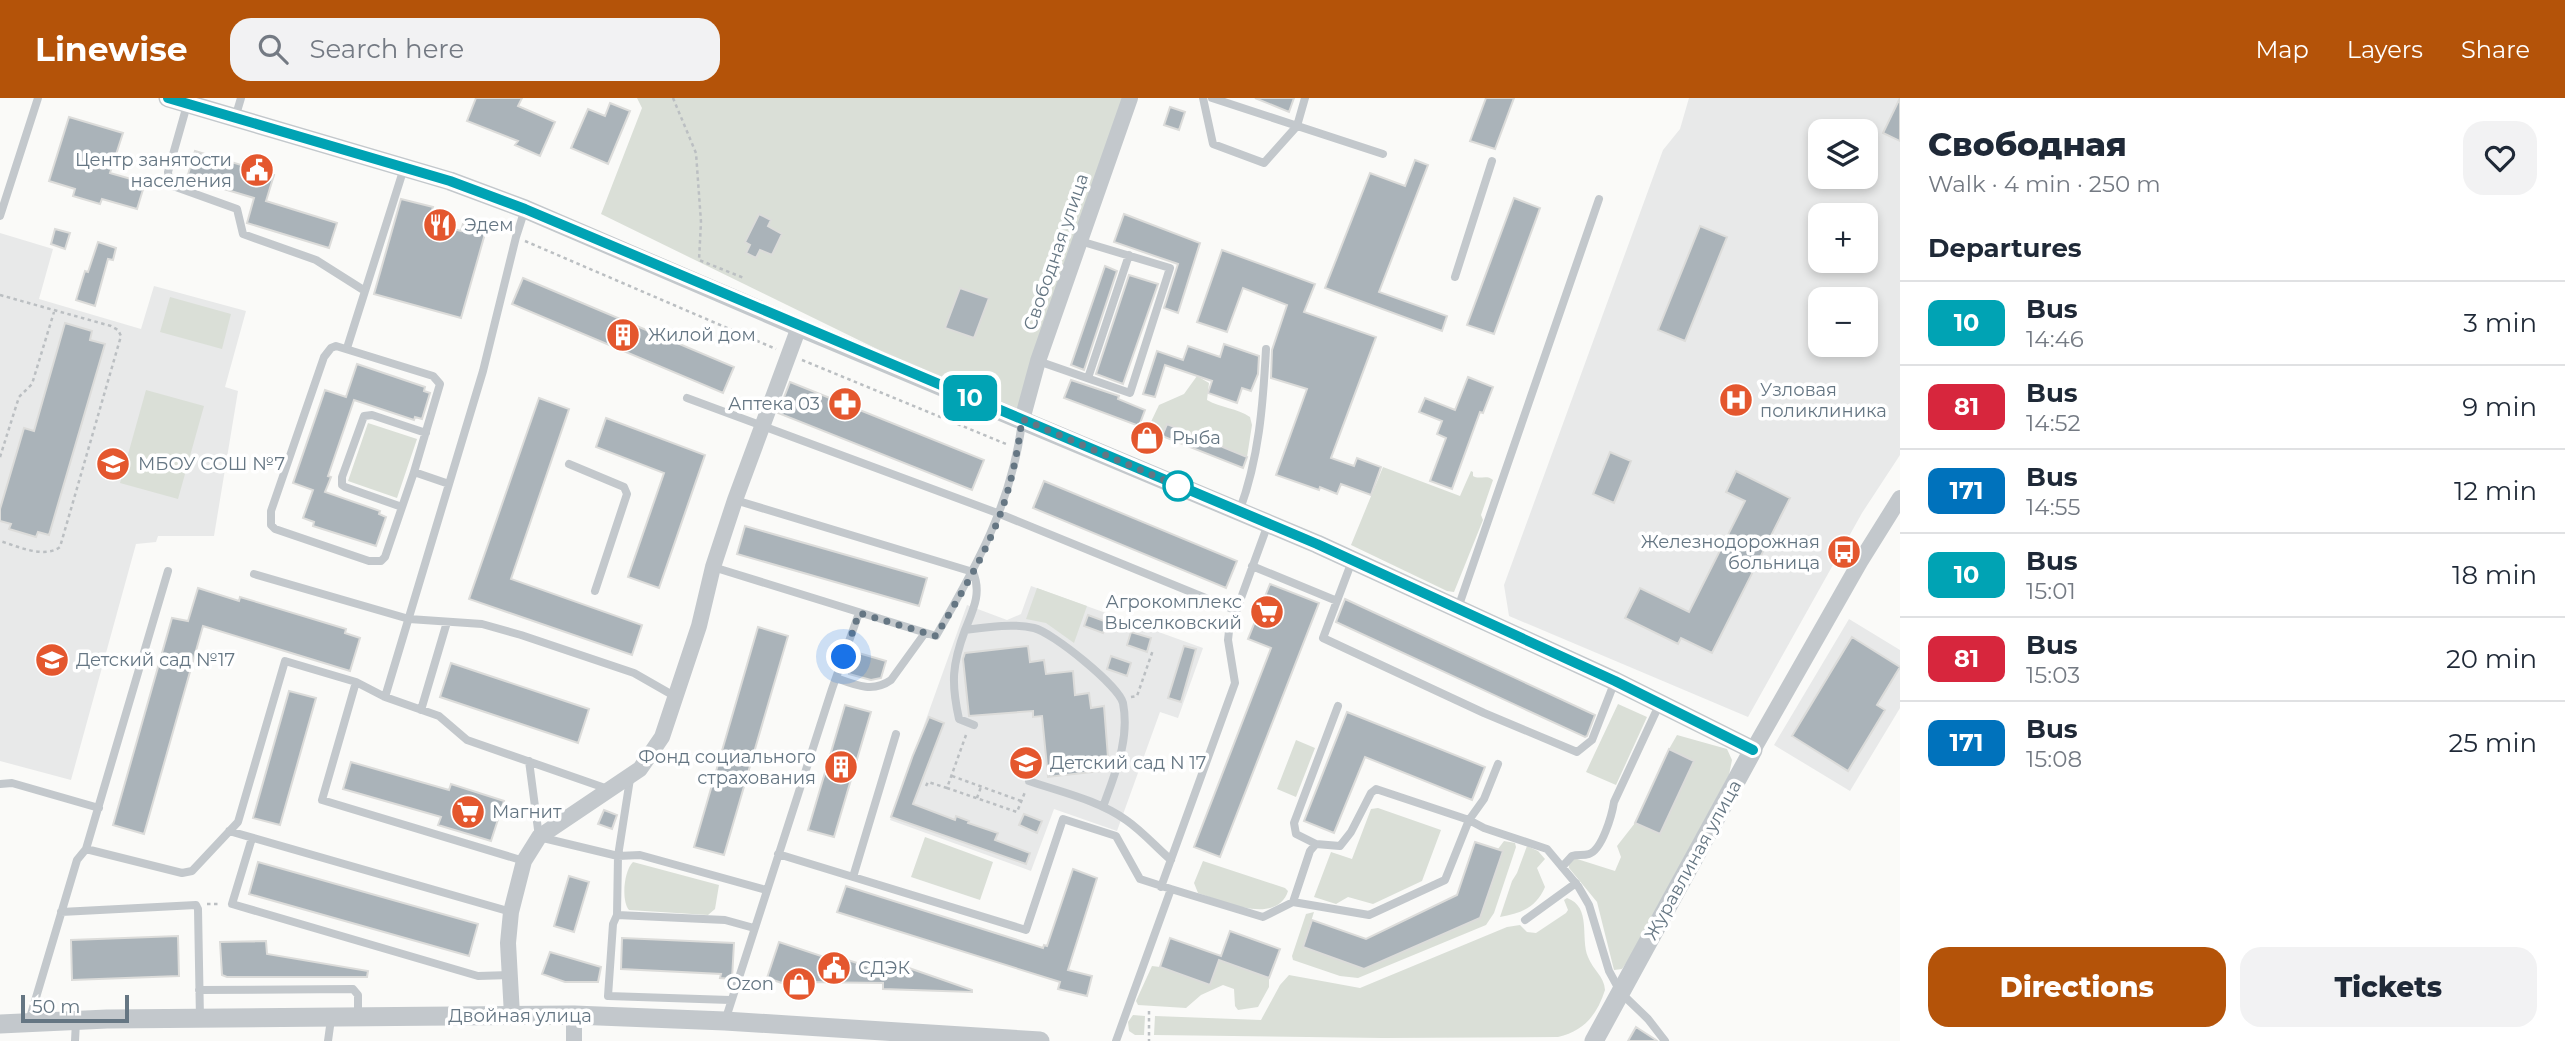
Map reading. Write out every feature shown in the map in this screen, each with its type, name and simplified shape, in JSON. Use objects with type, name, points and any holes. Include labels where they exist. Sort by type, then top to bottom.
[{"type":"street","points":[[168,98],[450,181],[525,209],[1352,561],[1615,681],[1753,750]]},
{"type":"street","name":"Свободная улица","points":[[1022,419],[1038,360],[1130,98]]},
{"type":"street","points":[[512,1015],[508,943],[511,912],[524,861],[539,837],[640,769],[662,737],[699,626],[713,567],[734,500],[800,327]]},
{"type":"street","name":"Журавлиная улица","points":[[1594,1041],[1753,750],[1860,562],[1900,498]]},
{"type":"street","points":[[574,1015],[574,1041]]},
{"type":"street","name":"Двойная улица","points":[[0,1024],[574,1015],[725,1021],[1040,1041]]},
{"type":"lane","points":[[0,216],[37,98]]},
{"type":"lane","points":[[235,118],[240,98]]},
{"type":"lane","points":[[1203,98],[1213,144],[1264,163],[1297,126],[1305,98]]},
{"type":"lane","points":[[1212,98],[1383,154]]},
{"type":"lane","points":[[187,104],[168,172],[173,186],[237,209],[243,234],[316,260],[365,291]]},
{"type":"lane","points":[[1455,277],[1492,161]]},
{"type":"lane","points":[[347,348],[404,168]]},
{"type":"lane","points":[[1457,610],[1599,199]]},
{"type":"lane","points":[[385,697],[483,371],[525,209]]},
{"type":"lane","points":[[1038,360],[1130,393],[1170,268],[1080,242]]},
{"type":"lane","points":[[1088,378],[1129,255]]},
{"type":"lane","points":[[336,346],[347,348],[436,379],[440,384],[414,472],[382,561],[369,561],[275,529],[271,525],[271,511],[324,357],[336,346]]},
{"type":"lane","points":[[1239,512],[1251,480],[1262,410],[1266,349]]},
{"type":"lane","points":[[687,398],[1000,514],[1235,610]]},
{"type":"lane","points":[[402,507],[345,487],[342,485],[342,477],[364,416],[372,415],[426,433]]},
{"type":"lane","points":[[713,567],[936,636],[973,572],[1000,514],[1018,449],[1022,419]]},
{"type":"lane","points":[[569,464],[624,487],[627,494],[595,590]]},
{"type":"lane","points":[[414,472],[449,484]]},
{"type":"lane","points":[[734,500],[973,572],[979,585],[977,597],[954,659],[953,682],[958,719],[971,725]]},
{"type":"lane","points":[[1116,1041],[1166,888],[1171,860],[1235,683],[1228,640],[1235,610],[1268,524]]},
{"type":"lane","points":[[1352,561],[1323,638],[1484,713],[1577,752],[1592,740],[1615,681]]},
{"type":"lane","points":[[1252,566],[1337,601]]},
{"type":"lane","points":[[28,1023],[76,860],[86,849],[99,808],[168,571]]},
{"type":"lane","points":[[254,574],[409,619],[482,624],[634,673],[676,697]]},
{"type":"lane","points":[[725,1021],[859,613]]},
{"type":"lane","points":[[421,710],[447,622]]},
{"type":"lane","points":[[965,630],[1022,626],[1037,628],[1104,680],[1121,699],[1124,743],[1103,807]]},
{"type":"lane","points":[[836,678],[869,688],[884,685],[891,680],[925,633]]},
{"type":"lane","points":[[86,849],[182,873],[192,871],[238,822],[285,661],[356,681],[385,697],[439,716],[467,740],[610,789]]},
{"type":"lane","points":[[356,681],[322,800],[524,861]]},
{"type":"lane","points":[[1562,867],[1572,856],[1586,856],[1595,850],[1660,703]]},
{"type":"lane","points":[[1338,706],[1294,823],[1296,834],[1316,844],[1340,846],[1376,789],[1547,849],[1576,883],[1589,905],[1609,971],[1620,993],[1648,1019],[1665,1041]]},
{"type":"lane","points":[[853,877],[896,734]]},
{"type":"lane","points":[[529,761],[539,837],[618,856],[640,855],[766,890]]},
{"type":"lane","points":[[778,854],[1026,930],[1063,819],[1116,836],[1140,879],[1166,888],[1263,917],[1293,902],[1368,915],[1445,880],[1469,820],[1484,799],[1498,764]]},
{"type":"lane","points":[[630,776],[618,856],[617,915],[612,924],[608,996],[730,1000]]},
{"type":"lane","points":[[1029,781],[1103,807],[1127,821],[1171,860]]},
{"type":"lane","points":[[0,784],[12,783],[99,808]]},
{"type":"lane","points":[[229,831],[511,912]]},
{"type":"lane","points":[[251,838],[232,904],[478,976],[510,975]]},
{"type":"lane","points":[[1293,902],[1310,852],[1316,844]]},
{"type":"lane","points":[[1525,920],[1576,883]]},
{"type":"lane","points":[[61,912],[196,905],[200,1019]]},
{"type":"lane","points":[[617,915],[725,920],[754,928]]},
{"type":"lane","points":[[199,990],[354,989],[358,995],[359,1018]]},
{"type":"lane","points":[[328,1041],[331,1018]]},
{"type":"lane","points":[[75,1041],[76,1021]]},
{"type":"path","points":[[673,98],[696,153],[701,222],[699,260],[744,278]]},
{"type":"path","points":[[516,237],[789,355],[1018,449]]},
{"type":"path","points":[[0,295],[111,326],[118,330],[121,336],[60,547],[54,552],[45,553],[0,541]]},
{"type":"path","points":[[0,457],[16,402],[32,384],[54,310]]},
{"type":"path","points":[[1121,699],[1137,695],[1153,650]]},
{"type":"path","points":[[947,788],[971,725]]},
{"type":"path","points":[[951,776],[1021,800]]},
{"type":"path","points":[[926,786],[928,782],[1017,812],[1029,781]]},
{"type":"path","points":[[977,798],[981,786]]},
{"type":"path","points":[[196,905],[232,904]]},
{"type":"path","points":[[1149,1011],[1149,1041]]},
{"type":"shaded area","points":[[637,98],[1130,98],[1022,420],[601,214],[642,108]]},
{"type":"shaded area","name":"Узловая поликлиника","points":[[1689,98],[1900,98],[1900,455],[1862,513],[1748,717],[1509,616],[1504,585],[1663,150],[1680,129]]},
{"type":"shaded area","name":"МБОУ СОШ №7","points":[[0,233],[53,249],[39,299],[141,329],[154,286],[246,311],[225,387],[238,391],[214,536],[158,536],[156,542],[136,544],[71,780],[0,761]]},
{"type":"shaded area","points":[[170,297],[231,314],[222,349],[160,332]]},
{"type":"shaded area","points":[[1197,376],[1209,383],[1207,400],[1250,417],[1252,425],[1247,457],[1167,424],[1162,436],[1148,428],[1159,405],[1184,394]]},
{"type":"shaded area","points":[[146,390],[204,406],[178,499],[120,483]]},
{"type":"shaded area","points":[[368,423],[417,439],[397,498],[348,481]]},
{"type":"shaded area","points":[[1383,467],[1460,496],[1471,471],[1475,477],[1488,477],[1493,480],[1481,515],[1483,520],[1454,592],[1351,545]]},
{"type":"shaded area","name":"Детский сад N 17","points":[[1031,586],[1203,648],[1178,718],[1160,712],[1117,831],[1054,809],[1031,871],[890,820],[967,605],[1007,620],[1021,614]]},
{"type":"shaded area","points":[[1037,588],[1087,606],[1074,643],[1046,623],[1026,619]]},
{"type":"shaded area","points":[[1849,619],[1900,650],[1900,667],[1900,708],[1850,791],[1774,745]],"holes":[[[1852,637],[1900,667],[1886,690],[1838,659]],[[1828,675],[1884,710],[1870,732],[1814,698]],[[1806,714],[1862,748],[1848,771],[1792,737]]]},
{"type":"shaded area","points":[[1618,704],[1647,717],[1616,785],[1586,772]]},
{"type":"shaded area","points":[[1677,735],[1727,749],[1732,760],[1729,775],[1627,962],[1622,969],[1614,970],[1597,902],[1569,868],[1569,864],[1574,858],[1615,871],[1621,857],[1617,846],[1635,823],[1660,834],[1693,761],[1669,749]]},
{"type":"shaded area","points":[[1296,740],[1315,748],[1296,797],[1277,789]]},
{"type":"shaded area","points":[[1378,808],[1441,830],[1422,881],[1373,904],[1348,897],[1336,904],[1314,897],[1331,852],[1352,859],[1371,809]]},
{"type":"shaded area","points":[[925,837],[993,862],[980,900],[911,877]]},
{"type":"shaded area","points":[[1504,841],[1515,843],[1516,847],[1494,913],[1486,925],[1358,978],[1340,976],[1293,960],[1306,914],[1314,912],[1303,947],[1364,969],[1480,918],[1498,849]]},
{"type":"shaded area","points":[[1527,846],[1538,851],[1545,859],[1537,868],[1545,887],[1532,905],[1515,914],[1500,917],[1512,881]]},
{"type":"shaded area","points":[[1203,861],[1288,891],[1282,901],[1273,907],[1261,909],[1220,901],[1198,893],[1194,883]]},
{"type":"shaded area","points":[[633,862],[719,885],[715,909],[708,915],[629,910],[625,900],[625,886],[627,872]]},
{"type":"shaded area","points":[[1567,898],[1580,908],[1588,957],[1603,981],[1605,990],[1588,1021],[1575,1031],[1558,1037],[1154,1035],[1155,1016],[1261,1020],[1280,985],[1289,975],[1360,988],[1507,927],[1520,925],[1527,932],[1536,933],[1566,913],[1568,910],[1564,900]]},
{"type":"shaded area","points":[[1219,960],[1269,978],[1269,987],[1258,1007],[1238,1010],[1235,1006],[1234,989],[1223,985],[1201,995],[1186,1008],[1138,1005],[1136,1001],[1152,966],[1210,985]]},
{"type":"shaded area","points":[[1133,1015],[1145,1016],[1144,1035],[1135,1035],[1129,1031],[1128,1022]]},
{"type":"building","points":[[476,98],[522,98],[518,106],[555,122],[540,156],[515,145],[518,141],[467,121]]},
{"type":"building","points":[[1255,98],[1294,98],[1289,112]]},
{"type":"building","points":[[1486,98],[1514,98],[1495,149],[1470,141]]},
{"type":"building","points":[[1900,98],[1900,141],[1883,133]]},
{"type":"building","points":[[610,103],[630,111],[608,164],[571,148],[588,109],[605,116]]},
{"type":"building","points":[[1170,107],[1185,112],[1179,130],[1164,125]]},
{"type":"building","points":[[69,117],[123,133],[110,173],[145,183],[137,209],[102,199],[100,204],[73,196],[75,189],[49,181]]},
{"type":"building","points":[[195,151],[274,175],[266,201],[337,223],[329,248],[247,223],[254,198],[187,178]]},
{"type":"building","points":[[1415,160],[1428,165],[1379,292],[1447,316],[1442,331],[1325,288],[1370,173],[1405,186]]},
{"type":"building","points":[[1514,198],[1540,208],[1494,334],[1467,325]]},
{"type":"building","points":[[401,199],[433,207],[428,222],[461,231],[463,224],[486,230],[461,318],[374,294]]},
{"type":"building","points":[[759,214],[771,220],[768,226],[782,234],[772,255],[760,250],[756,258],[746,253],[750,245],[745,242]]},
{"type":"building","points":[[1124,214],[1200,243],[1178,313],[1164,308],[1178,264],[1114,242]]},
{"type":"building","points":[[1700,226],[1727,237],[1685,341],[1658,330]]},
{"type":"building","points":[[55,229],[70,233],[65,249],[51,244]]},
{"type":"building","points":[[98,242],[116,248],[113,260],[108,259],[95,306],[76,300]]},
{"type":"building","points":[[1222,250],[1315,284],[1304,312],[1376,337],[1331,458],[1354,466],[1357,458],[1381,467],[1371,495],[1341,484],[1337,494],[1276,475],[1307,389],[1271,378],[1272,350],[1287,305],[1243,288],[1227,332],[1197,322]]},
{"type":"building","points":[[1105,266],[1117,271],[1084,370],[1071,365]]},
{"type":"building","points":[[1129,275],[1158,284],[1123,384],[1096,374]]},
{"type":"building","name":"Жилой дом","points":[[523,278],[734,367],[723,393],[512,304]]},
{"type":"building","points":[[960,288],[989,298],[974,338],[945,328]]},
{"type":"building","points":[[65,323],[92,331],[90,340],[105,344],[49,535],[38,532],[36,537],[9,529],[11,524],[0,521],[0,509],[24,428],[34,431]]},
{"type":"building","points":[[1224,344],[1259,356],[1258,374],[1251,391],[1242,388],[1237,403],[1208,393],[1212,381],[1165,365],[1155,397],[1143,394],[1157,351],[1183,360],[1188,346],[1220,357]]},
{"type":"building","points":[[357,364],[425,387],[424,391],[430,393],[422,419],[415,417],[414,420],[354,400],[325,492],[380,511],[379,514],[386,517],[376,546],[313,526],[314,522],[303,518],[313,490],[293,483],[325,390],[346,397]]},
{"type":"building","points":[[1468,377],[1493,387],[1483,413],[1480,412],[1452,489],[1430,481],[1446,438],[1437,434],[1442,421],[1419,412],[1425,398],[1455,410]]},
{"type":"building","points":[[1071,380],[1119,396],[1118,399],[1145,410],[1139,426],[1064,398]]},
{"type":"building","points":[[790,382],[984,460],[972,490],[778,413]]},
{"type":"building","points":[[539,398],[569,409],[511,579],[642,625],[632,655],[469,599]]},
{"type":"building","points":[[606,418],[705,455],[659,588],[628,577],[664,473],[596,447]]},
{"type":"building","points":[[1167,424],[1247,457],[1243,468],[1162,436]]},
{"type":"building","points":[[1610,452],[1631,461],[1614,503],[1593,494]]},
{"type":"building","points":[[1736,471],[1790,498],[1712,653],[1681,638],[1678,644],[1625,618],[1640,588],[1689,612],[1745,501],[1726,492]]},
{"type":"building","points":[[1044,481],[1237,561],[1226,588],[1033,508]]},
{"type":"building","points":[[745,526],[927,578],[919,606],[737,554]]},
{"type":"building","points":[[1270,584],[1319,603],[1220,857],[1194,847],[1271,648],[1248,639]]},
{"type":"building","points":[[198,588],[239,601],[240,597],[346,629],[345,633],[360,638],[350,671],[203,626],[144,834],[113,825],[172,618],[188,621]]},
{"type":"building","points":[[1345,599],[1595,715],[1587,736],[1336,622]]},
{"type":"building","points":[[1088,615],[1107,622],[1103,633],[1084,626]]},
{"type":"building","points":[[758,627],[788,636],[724,855],[694,847]]},
{"type":"building","points":[[1131,632],[1151,638],[1147,652],[1127,645]]},
{"type":"building","points":[[1852,637],[1900,667],[1877,705],[1885,710],[1848,771],[1792,736]]},
{"type":"building","points":[[1028,646],[1030,662],[1044,660],[1046,674],[1073,671],[1075,695],[1089,693],[1091,708],[1104,706],[1109,770],[1048,777],[1042,716],[1033,717],[1033,711],[969,716],[963,659],[965,653]]},
{"type":"building","points":[[1184,646],[1196,649],[1181,702],[1168,698]]},
{"type":"building","points":[[855,652],[886,661],[881,678],[871,680],[849,674]]},
{"type":"building","points":[[1111,656],[1131,663],[1127,676],[1107,669]]},
{"type":"building","points":[[451,663],[589,709],[578,743],[440,697]]},
{"type":"building","points":[[289,691],[316,698],[280,825],[253,818]]},
{"type":"building","name":"Фонд социального страхования","points":[[845,705],[871,712],[834,837],[808,830]]},
{"type":"building","points":[[1347,712],[1485,767],[1472,800],[1365,757],[1334,833],[1304,821]]},
{"type":"building","points":[[929,717],[944,723],[913,804],[955,820],[956,816],[998,833],[995,840],[1030,853],[1026,864],[891,817]]},
{"type":"building","points":[[1669,749],[1694,761],[1660,834],[1635,823]]},
{"type":"building","points":[[351,762],[449,790],[451,784],[504,801],[491,841],[438,825],[441,817],[343,789]]},
{"type":"building","points":[[604,810],[617,815],[612,829],[598,824]]},
{"type":"building","points":[[1024,814],[1042,821],[1037,833],[1019,825]]},
{"type":"building","points":[[1475,842],[1503,851],[1480,918],[1364,969],[1303,947],[1312,920],[1366,939],[1457,895]]},
{"type":"building","points":[[258,862],[478,924],[469,956],[249,894]]},
{"type":"building","points":[[1073,869],[1097,878],[1068,970],[1092,976],[1087,996],[1058,989],[1060,982],[837,912],[846,886],[1043,948],[1044,945],[1047,946]]},
{"type":"building","points":[[569,876],[589,882],[574,932],[554,926]]},
{"type":"building","points":[[1230,931],[1280,949],[1269,978],[1219,960],[1210,985],[1160,967],[1170,938],[1221,956]]},
{"type":"building","points":[[178,936],[179,976],[72,980],[71,940]]},
{"type":"building","points":[[622,938],[734,943],[732,979],[720,978],[721,974],[621,969]]},
{"type":"building","points":[[266,941],[267,954],[368,971],[367,977],[222,975],[220,942]]},
{"type":"building","points":[[779,942],[827,958],[828,954],[883,971],[883,959],[972,992],[883,989],[883,983],[803,982],[800,989],[767,978]]},
{"type":"building","points":[[550,952],[601,967],[598,982],[565,982],[542,974]]},
{"type":"building","points":[[1636,1027],[1656,1040],[1657,1041],[1628,1041]]},
{"type":"bus line","name":"10","points":[[168,98],[450,181],[525,209],[1317,544],[1615,681],[1753,750]]},
{"type":"place","name":"Центр занятости населения","points":[[257,170]]},
{"type":"place","name":"Эдем","points":[[440,225]]},
{"type":"place","name":"Жилой дом","points":[[623,335]]},
{"type":"place","name":"Узловая поликлиника","points":[[1736,400]]},
{"type":"place","name":"Аптека 03","points":[[845,404]]},
{"type":"place","name":"Рыба","points":[[1147,438]]},
{"type":"place","name":"МБОУ СОШ №7","points":[[113,464]]},
{"type":"place","name":"Железнодорожная больница","points":[[1844,552]]},
{"type":"place","name":"Агрокомплекс Выселковский","points":[[1267,612]]},
{"type":"place","name":"Детский сад №17","points":[[52,660]]},
{"type":"place","name":"Детский сад N 17","points":[[1026,763]]},
{"type":"place","name":"Фонд социального страхования","points":[[841,767]]},
{"type":"place","name":"Магнит","points":[[468,812]]},
{"type":"place","name":"СДЭК","points":[[834,968]]},
{"type":"place","name":"Ozon","points":[[799,984]]},
{"type":"route","points":[[844,657],[859,613],[936,636],[973,572],[1000,514],[1018,449],[1022,419],[1178,486]]}]
